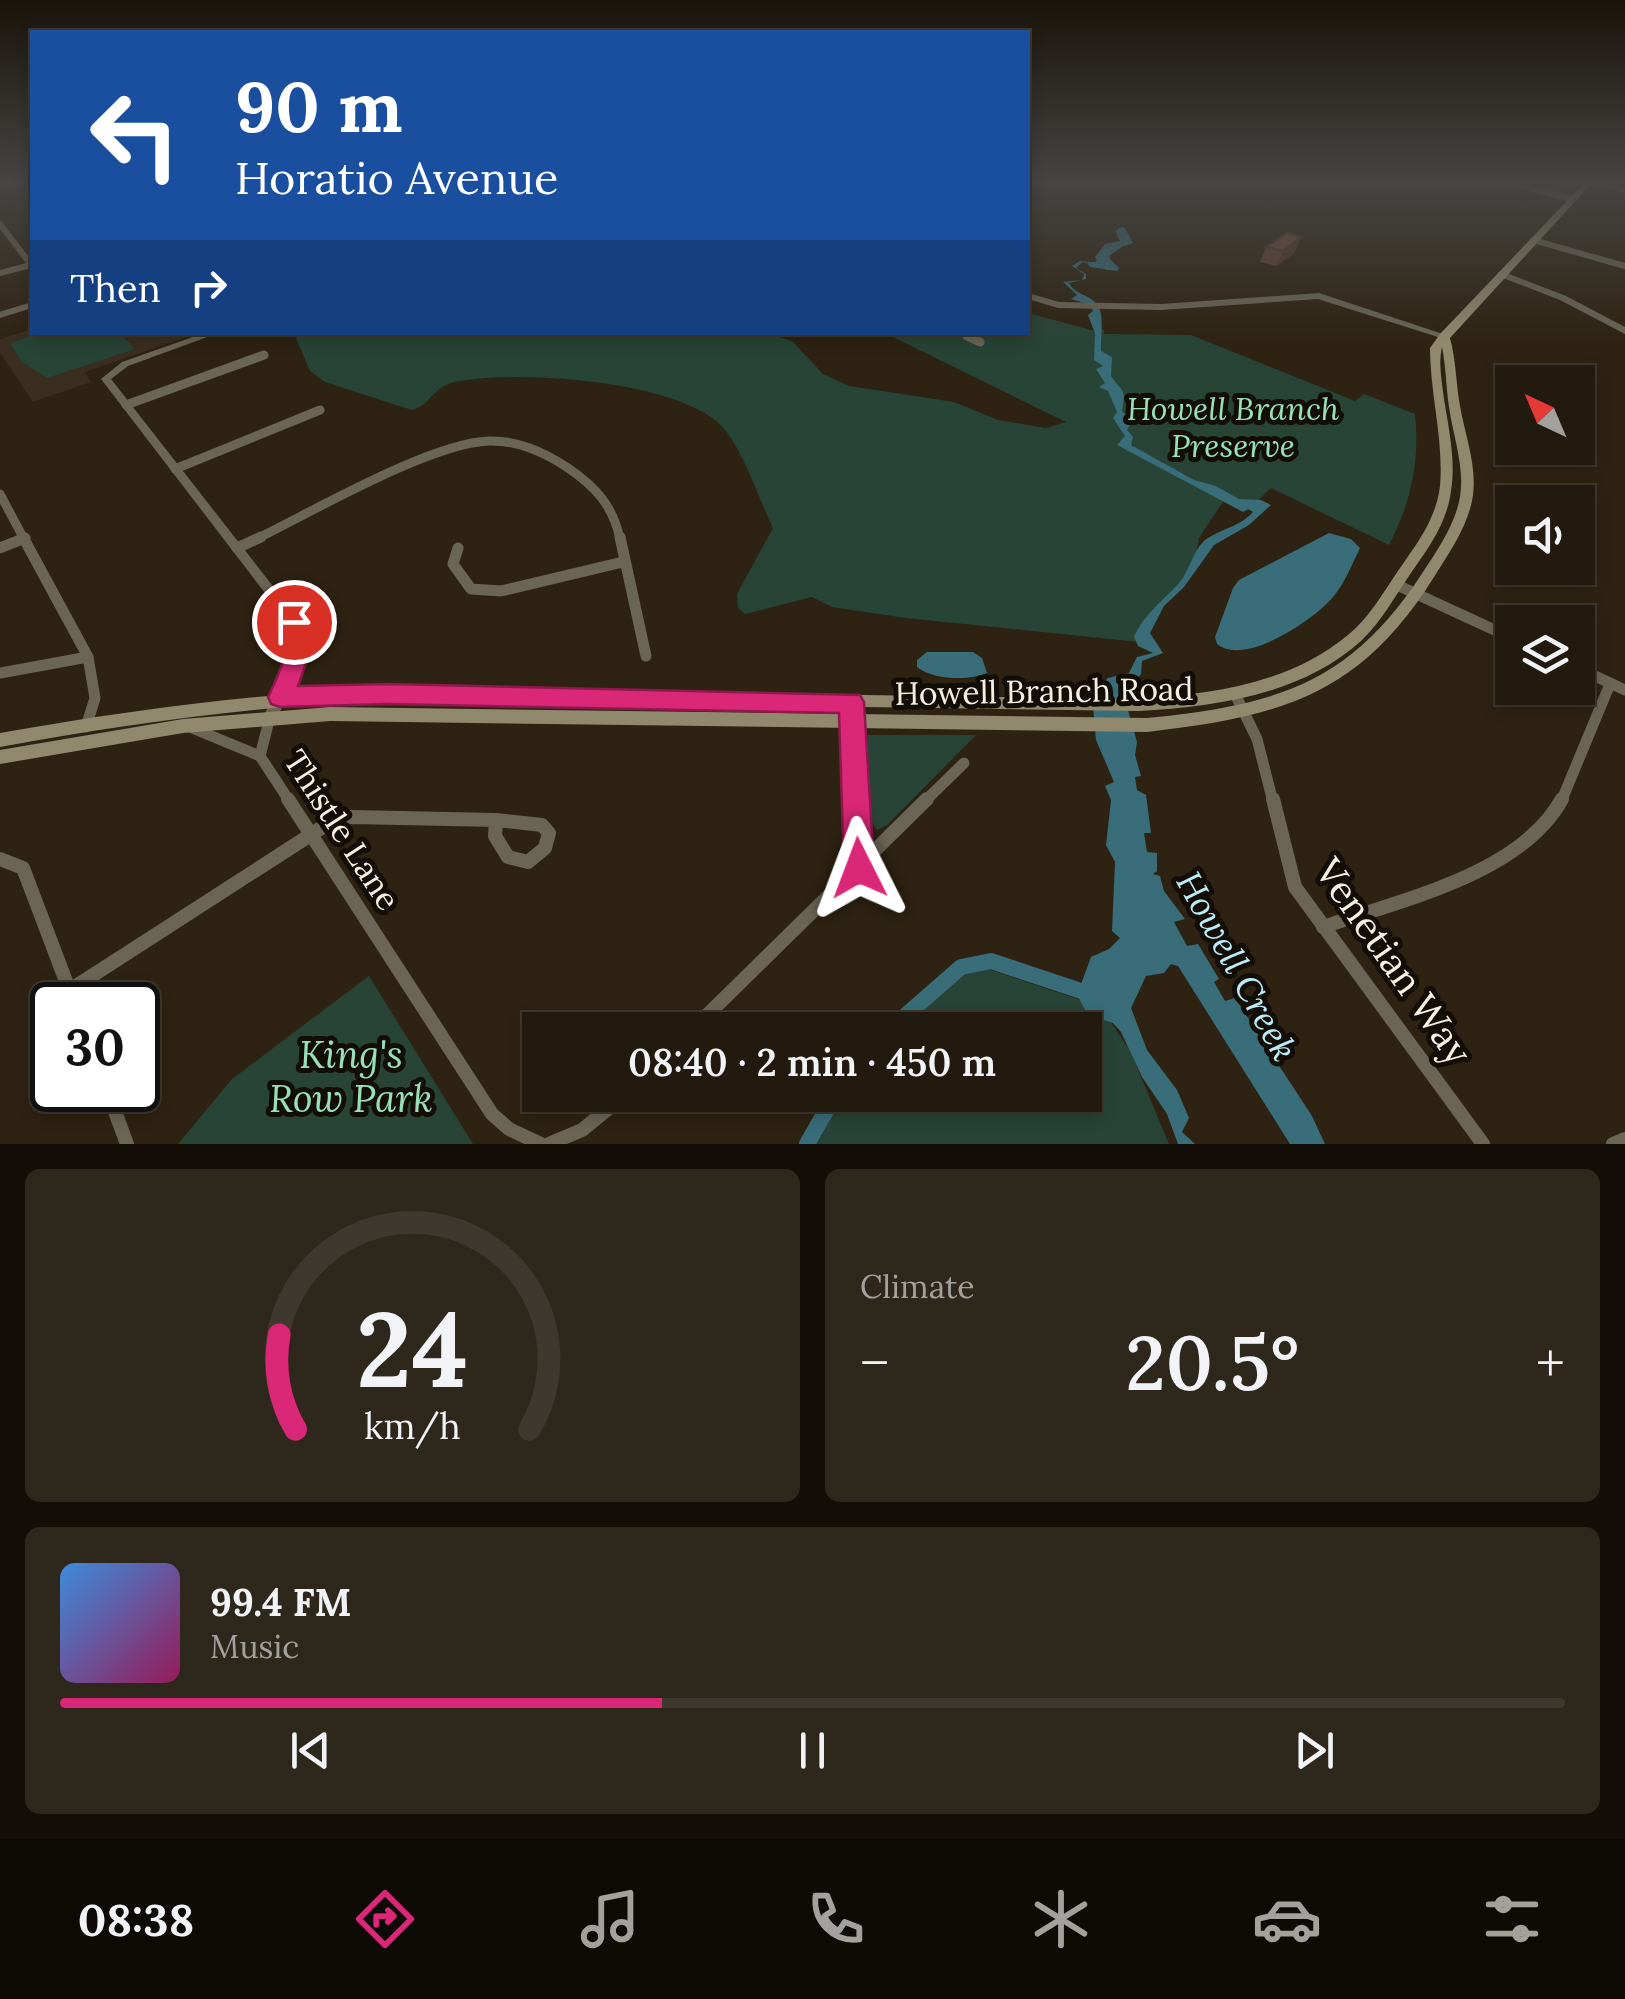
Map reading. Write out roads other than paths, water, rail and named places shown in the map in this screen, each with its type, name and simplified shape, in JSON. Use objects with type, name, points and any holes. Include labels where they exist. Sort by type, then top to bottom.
[{"type":"main road","points":[[1444,336],[1537,236]]},
{"type":"main road","name":"Howell Branch Road","points":[[0,740],[167,710],[280,697],[388,694],[1138,705],[1186,703],[1235,694],[1326,660],[1356,637],[1397,584],[1442,508],[1446,476],[1434,348],[1444,336]]},
{"type":"main road","name":"Howell Branch Road","points":[[852,724],[1147,725],[1247,712],[1342,674],[1398,623],[1419,595],[1460,516],[1468,489],[1444,336]]},
{"type":"main road","points":[[562,718],[567,698]]},
{"type":"main road","points":[[0,758],[183,726],[330,714],[852,724]]},
{"type":"street","points":[[5,236],[30,263]]},
{"type":"street","points":[[1534,240],[1625,266]]},
{"type":"street","points":[[0,274],[30,266]]},
{"type":"street","points":[[1501,274],[1549,292],[1625,332]]},
{"type":"street","points":[[1030,297],[1052,304],[1178,307],[1276,296],[1319,296],[1444,336]]},
{"type":"street","points":[[0,315],[30,306]]},
{"type":"street","name":"Thistle Lane","points":[[208,335],[125,364],[110,373],[108,382],[294,622],[301,643],[299,656],[270,717],[260,756],[492,1114],[509,1130],[540,1144]]},
{"type":"street","points":[[965,335],[980,342]]},
{"type":"street","points":[[126,406],[264,355]]},
{"type":"street","points":[[176,469],[320,410]]},
{"type":"street","points":[[237,548],[432,455],[464,444],[496,440],[524,448],[590,481],[615,514],[646,656]]},
{"type":"street","points":[[0,494],[88,657],[95,685],[80,742]]},
{"type":"street","points":[[0,548],[25,538]]},
{"type":"street","points":[[458,548],[453,564],[471,588],[501,591],[623,562]]},
{"type":"street","points":[[1397,584],[1495,630]]},
{"type":"street","points":[[0,673],[88,657]]},
{"type":"street","points":[[1595,676],[1625,690]]},
{"type":"street","points":[[1323,927],[1502,861],[1535,838],[1555,813],[1610,684]]},
{"type":"street","name":"Venetian Way","points":[[1235,694],[1255,726],[1279,844],[1295,887],[1483,1144]]},
{"type":"street","points":[[851,702],[852,724]]},
{"type":"street","name":"Howell Branch Road","points":[[852,724],[859,868]]},
{"type":"street","points":[[183,726],[212,732],[260,756]]},
{"type":"street","points":[[711,1012],[964,763]]},
{"type":"street","points":[[95,982],[332,821],[350,817],[496,820]]},
{"type":"street","points":[[0,858],[23,868],[66,982]]},
{"type":"street","points":[[114,1112],[126,1144]]},
{"type":"street","points":[[549,1144],[582,1130],[604,1112]]},
{"type":"street","points":[[1613,1144],[1625,1139]]},
{"type":"water","points":[[1080,261],[1110,264],[1116,269],[1083,262],[1076,268],[1086,274],[1082,280],[1084,274],[1072,266]]},
{"type":"water","points":[[1082,280],[1069,283],[1098,306],[1101,351],[1112,357],[1111,376],[1123,392],[1122,411],[1132,421],[1127,430],[1133,437],[1131,445],[1194,480],[1216,486],[1239,499],[1261,500],[1271,505],[1249,525],[1214,545],[1184,587],[1164,606],[1150,633],[1163,653],[1142,661],[1141,674],[1124,696],[1137,742],[1135,755],[1141,776],[1135,777],[1137,790],[1146,795],[1151,833],[1144,833],[1147,852],[1157,853],[1157,871],[1153,874],[1160,876],[1164,891],[1185,919],[1174,922],[1187,946],[1198,944],[1219,979],[1214,982],[1225,1001],[1235,998],[1312,1116],[1325,1144],[1290,1144],[1178,966],[1171,964],[1164,973],[1146,976],[1131,1008],[1147,1050],[1177,1090],[1189,1118],[1182,1132],[1195,1144],[1178,1144],[1167,1114],[1142,1077],[1121,1032],[1113,1023],[1102,1019],[1102,1012],[1086,1012],[1077,995],[1091,957],[1109,949],[1120,938],[1112,931],[1115,862],[1106,845],[1111,800],[1105,786],[1114,782],[1096,740],[1092,694],[1108,678],[1129,673],[1137,657],[1153,653],[1138,646],[1134,637],[1143,622],[1180,582],[1204,541],[1253,512],[1243,512],[1117,445],[1125,436],[1113,418],[1117,412],[1108,391],[1099,387],[1105,383],[1096,369],[1103,366],[1094,360],[1095,333],[1088,315],[1093,311],[1088,304],[1071,299],[1077,295],[1063,282]]},
{"type":"water","points":[[1329,533],[1351,539],[1360,548],[1341,586],[1324,607],[1295,628],[1261,645],[1229,650],[1217,644],[1215,637],[1239,580]]},
{"type":"water","points":[[927,652],[973,652],[982,658],[987,673],[961,678],[932,675],[917,667],[917,660]]},
{"type":"waterway","name":"Howell Creek","points":[[1095,264],[1112,268],[1101,257],[1109,247],[1127,243],[1124,236]]},
{"type":"waterway","points":[[1110,265],[1108,255],[1121,246]]},
{"type":"waterway","points":[[910,1012],[961,967],[991,961],[1090,994]]},
{"type":"waterway","points":[[807,1144],[825,1112]]},
{"type":"park label","name":"Howell Branch Preserve","points":[[1233,426]]},
{"type":"park label","name":"King's Row Park","points":[[351,1076]]}]
